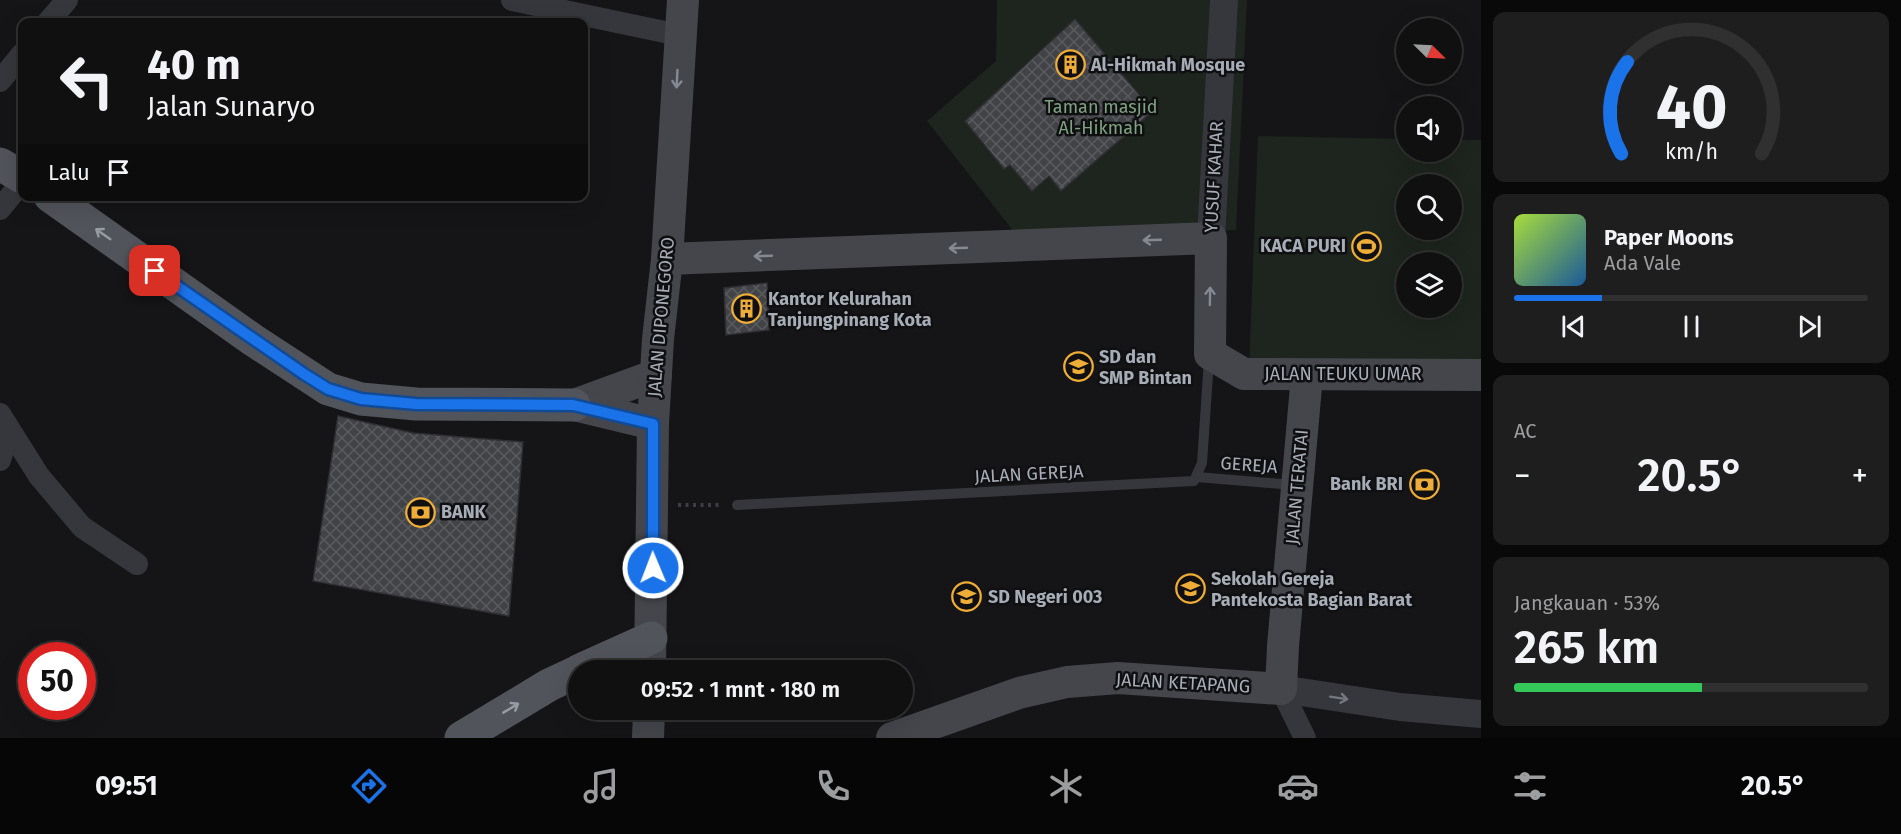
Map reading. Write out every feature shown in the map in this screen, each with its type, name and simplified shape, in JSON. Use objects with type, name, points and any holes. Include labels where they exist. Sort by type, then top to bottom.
[{"type":"main road","name":"JALAN DIPONEGORO","points":[[650,660],[653,424],[667,260],[679,35],[683,0]]},
{"type":"main road","points":[[0,164],[18,177]]},
{"type":"main road","points":[[57,201],[261,345],[328,389],[361,399],[416,404],[573,405],[653,424]]},
{"type":"main road","points":[[667,260],[1211,238]]},
{"type":"main road","name":"YUSUF KAHAR","points":[[1209,354],[1211,238]]},
{"type":"main road","name":"JALAN TEUKU UMAR","points":[[1209,354],[1244,374],[1481,375]]},
{"type":"main road","points":[[573,405],[656,375]]},
{"type":"main road","name":"JALAN TERATAI","points":[[1281,690],[1307,375]]},
{"type":"main road","points":[[604,660],[651,638]]},
{"type":"main road","points":[[460,738],[549,685],[568,676]]},
{"type":"main road","name":"JALAN KETAPANG","points":[[892,738],[1019,693],[1067,682],[1118,678],[1281,690]]},
{"type":"main road","points":[[648,738],[649,720]]},
{"type":"street","points":[[51,18],[67,0]]},
{"type":"street","points":[[513,0],[679,35]]},
{"type":"street","name":"YUSUF KAHAR","points":[[1211,238],[1224,0]]},
{"type":"street","points":[[0,81],[18,59]]},
{"type":"street","points":[[0,209],[18,185]]},
{"type":"street","points":[[0,460],[4,423]]},
{"type":"street","points":[[4,423],[39,476],[82,527],[137,564]]},
{"type":"street","name":"JALAN KETAPANG","points":[[1281,690],[1400,707],[1481,714]]},
{"type":"street","name":"JALAN TERATAI","points":[[1281,690],[1305,738]]},
{"type":"lane","points":[[1197,477],[1202,463],[1209,354]]},
{"type":"lane","name":"GEREJA","points":[[1197,477],[1298,485]]},
{"type":"lane","name":"JALAN GEREJA","points":[[737,506],[1182,483],[1194,481],[1197,477]]},
{"type":"path","points":[[652,505],[737,506]]},
{"type":"green space","name":"Taman masjid Al-Hikmah","points":[[997,0],[1247,0],[1236,230],[1018,237],[927,121],[996,61]]},
{"type":"green space","name":"KACA PURI","points":[[1258,136],[1396,139],[1396,162],[1462,162],[1462,140],[1481,140],[1481,366],[1249,370]]},
{"type":"building","name":"Al-Hikmah Mosque","points":[[1075,19],[1153,111],[1061,191],[1049,176],[1032,191],[1010,165],[1004,169],[965,121]]},
{"type":"building","name":"Kantor Kelurahan Tanjungpinang Kota","points":[[767,283],[769,330],[726,335],[724,288]]},
{"type":"building","name":"BANK","points":[[338,416],[413,433],[523,442],[509,616],[313,581]]},
{"type":"place","name":"Al-Hikmah Mosque","points":[[1070,65]]},
{"type":"place","name":"KACA PURI","points":[[1367,246]]},
{"type":"place","name":"Kantor Kelurahan Tanjungpinang Kota","points":[[747,309]]},
{"type":"place","name":"SD dan SMP Bintan","points":[[1078,367]]},
{"type":"place","name":"Bank BRI","points":[[1424,484]]},
{"type":"place","name":"BANK","points":[[420,512]]},
{"type":"place","name":"Sekolah Gereja Pantekosta Bagian Barat","points":[[1190,589]]},
{"type":"place","name":"SD Negeri 003","points":[[967,597]]},
{"type":"route","points":[[155,271],[328,389],[361,399],[416,404],[573,405],[653,424],[653,568]]}]
